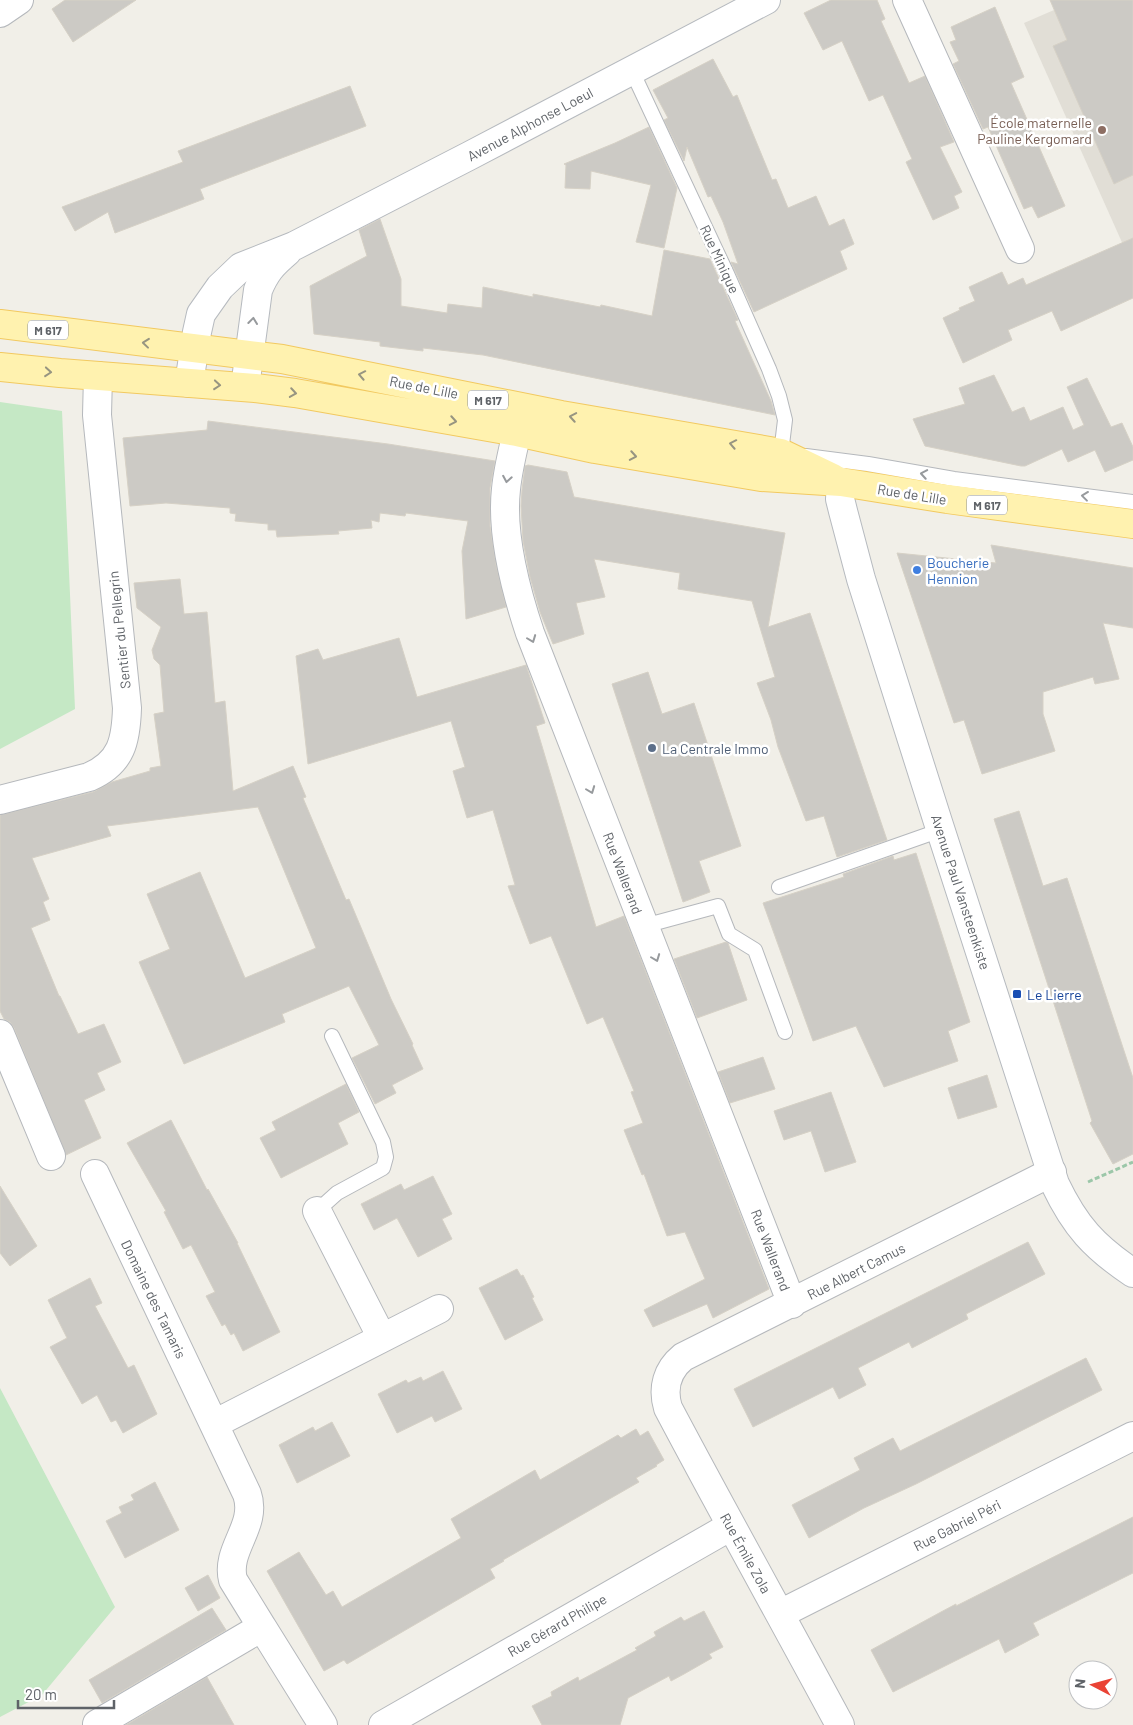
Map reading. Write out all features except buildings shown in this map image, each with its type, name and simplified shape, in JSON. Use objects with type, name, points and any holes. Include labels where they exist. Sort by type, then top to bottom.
[{"type":"main road","name":"Rue de Lille","points":[[0,324],[249,354],[299,362],[561,415],[781,454],[798,460],[841,482]]},
{"type":"main road","name":"Rue de Lille","points":[[0,367],[245,387],[295,393],[761,478],[841,482],[947,500],[1133,524]]},
{"type":"street","points":[[0,13],[19,0]]},
{"type":"street","name":"Avenue Alphonse Loeul","points":[[189,383],[201,314],[226,280],[248,263],[294,246],[766,0]]},
{"type":"street","points":[[907,0],[1020,249]]},
{"type":"street","name":"Avenue Alphonse Loeul","points":[[245,387],[256,299],[263,275],[294,246]]},
{"type":"street","name":"Sentier du Pellegrin","points":[[0,800],[99,773],[115,759],[125,737],[127,708],[96,415],[98,376]]},
{"type":"street","name":"Rue Wallerand","points":[[517,432],[506,488],[505,508],[517,592],[530,633],[792,1304]]},
{"type":"street","name":"Avenue Paul Vansteenkiste","points":[[841,482],[840,498],[849,536],[941,830],[1056,1184],[1072,1217],[1089,1238],[1098,1248],[1133,1273]]},
{"type":"street","points":[[0,1034],[51,1156]]},
{"type":"street","name":"Domaine des Tamaris","points":[[95,1174],[250,1502],[249,1518],[232,1560],[231,1572],[233,1580],[323,1725]]},
{"type":"street","name":"Rue Albert Camus","points":[[668,1377],[674,1365],[683,1357],[792,1304],[1056,1184]]},
{"type":"street","points":[[317,1211],[382,1338]]},
{"type":"street","points":[[214,1424],[439,1309]]},
{"type":"street","name":"Rue Émile Zola","points":[[668,1377],[665,1392],[668,1408],[730,1526],[840,1725]]},
{"type":"street","name":"Rue Gabriel Péri","points":[[780,1614],[1133,1436]]},
{"type":"street","name":"Rue Gérard Philipe","points":[[384,1725],[730,1526]]},
{"type":"street","points":[[96,1724],[262,1627]]},
{"type":"lane","name":"Rue Minique","points":[[632,70],[732,284],[769,369],[785,420],[781,454]]},
{"type":"lane","points":[[781,454],[844,461],[954,479],[1133,502]]},
{"type":"lane","points":[[779,887],[941,830]]},
{"type":"lane","points":[[644,926],[718,906],[729,934],[755,950],[785,1032]]},
{"type":"lane","points":[[317,1211],[337,1193],[382,1168],[386,1157],[382,1142],[332,1036]]},
{"type":"path","points":[[1056,1184],[1133,1162]]},
{"type":"shaded area","name":"École maternelle Pauline Kergomard","points":[[1133,0],[1133,267],[1024,23],[1054,10]]},
{"type":"green space","points":[[0,402],[62,411],[75,709],[0,749]]},
{"type":"green space","points":[[0,1388],[115,1607],[42,1695],[0,1717]]},
{"type":"place","name":"École maternelle Pauline Kergomard","points":[[1102,130]]},
{"type":"place","name":"Boucherie Hennion","points":[[917,570]]},
{"type":"place","name":"La Centrale Immo","points":[[652,748]]},
{"type":"place","name":"Le Lierre","points":[[1017,994]]}]
